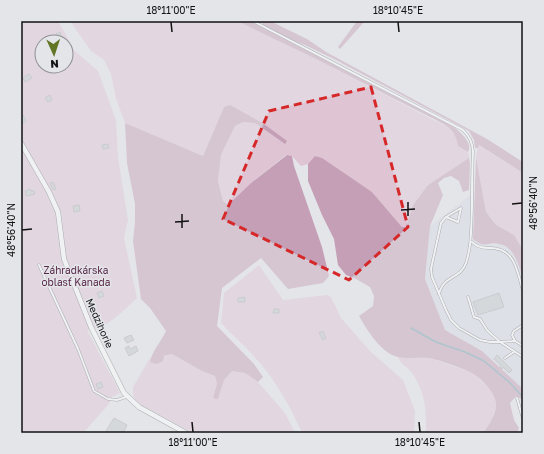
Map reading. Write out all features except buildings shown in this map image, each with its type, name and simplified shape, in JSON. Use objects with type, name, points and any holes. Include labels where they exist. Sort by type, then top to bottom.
[{"type":"street","name":"Medzihorie","points":[[21,143],[49,192],[58,212],[64,259],[91,327],[126,397],[139,407],[184,433]]},
{"type":"lane","points":[[253,21],[464,130],[471,140],[473,151],[471,242],[466,264],[456,276],[442,284],[439,294]]},
{"type":"lane","points":[[446,217],[458,222],[461,208],[446,217],[441,223],[431,269],[432,277],[451,320],[459,328],[480,340],[490,342],[515,341]]},
{"type":"lane","points":[[471,242],[479,247],[496,247],[504,249],[515,263],[523,291]]},
{"type":"lane","points":[[38,264],[78,349],[94,391],[108,399],[117,400],[126,397]]},
{"type":"lane","points":[[468,297],[474,317],[480,319],[487,330],[500,342],[523,357]]},
{"type":"lane","points":[[523,325],[517,328],[512,336],[515,341],[523,346]]},
{"type":"lane","points":[[505,358],[514,352]]},
{"type":"lane","points":[[517,398],[523,419]]},
{"type":"highlighted area","points":[[371,87],[408,227],[349,280],[223,219],[269,111]]},
{"type":"shaded area","points":[[237,21],[251,21],[454,127],[468,142],[468,152],[458,146],[453,132],[441,123],[312,57]]},
{"type":"shaded area","points":[[260,21],[270,21],[307,39],[326,52],[487,139],[523,162],[523,173],[479,145],[478,148],[475,148],[474,140],[469,131],[336,60],[294,41],[264,25]]},
{"type":"shaded area","points":[[357,21],[365,21],[340,49],[338,47]]},
{"type":"shaded area","points":[[230,105],[264,124],[287,141],[285,144],[255,123],[243,122],[235,126],[221,155],[218,181],[223,201],[228,205],[251,183],[287,155],[292,156],[294,166],[322,247],[329,276],[323,283],[288,289],[261,258],[222,288],[217,326],[254,364],[263,377],[258,382],[245,373],[232,371],[224,380],[218,399],[215,399],[213,397],[217,384],[215,376],[202,371],[172,354],[164,356],[163,361],[157,364],[150,362],[152,355],[166,331],[150,308],[141,299],[133,241],[135,204],[127,163],[125,123],[203,156],[224,107]]},
{"type":"shaded area","points":[[315,156],[322,158],[372,192],[402,227],[406,227],[413,205],[428,185],[469,158],[469,190],[463,192],[459,181],[451,176],[444,178],[438,183],[443,195],[430,226],[425,279],[445,330],[482,351],[523,389],[523,400],[516,396],[510,403],[514,420],[519,428],[517,433],[483,433],[493,417],[496,402],[492,392],[476,375],[433,359],[402,358],[392,355],[380,346],[370,334],[359,316],[373,306],[374,296],[370,287],[346,275],[338,265],[334,239],[308,181],[308,164]]},
{"type":"shaded area","points":[[476,157],[486,212],[496,225],[514,235],[523,250],[523,278],[515,257],[509,248],[495,243],[484,245],[473,239]]},
{"type":"shaded area","points":[[474,192],[473,239],[486,245],[500,244],[509,249],[518,261],[523,278],[523,389],[482,351],[445,330],[425,279],[430,226]]},
{"type":"green space","name":"Záhradkárska oblasť Kanada","points":[[21,21],[58,21],[65,34],[34,34],[34,74],[74,74],[74,49],[98,71],[116,120],[118,157],[128,220],[124,238],[137,298],[108,323],[101,327],[87,330],[120,393],[112,397],[109,404],[83,433],[21,433]]},
{"type":"green space","points":[[70,21],[237,21],[312,57],[453,130],[458,146],[468,152],[469,158],[428,185],[413,205],[406,227],[402,227],[372,192],[316,156],[308,164],[301,166],[292,156],[286,155],[251,183],[228,205],[223,201],[218,181],[221,155],[235,126],[243,122],[255,123],[285,144],[264,124],[224,107],[203,156],[125,123],[116,99],[111,74],[104,60],[91,51]]},
{"type":"green space","points":[[478,145],[523,173],[523,250],[514,235],[496,225],[486,212],[476,157]]},
{"type":"green space","points":[[259,265],[283,300],[327,295],[331,297],[341,318],[370,351],[403,380],[415,411],[414,433],[302,433],[274,381],[260,363],[221,323],[224,293]]},
{"type":"green space","points":[[172,354],[202,371],[215,376],[217,384],[213,397],[218,399],[224,380],[232,371],[245,373],[258,382],[285,413],[295,433],[193,433],[136,402],[133,394],[133,387],[150,358],[150,362]]},
{"type":"green space","points":[[398,357],[430,358],[473,373],[492,391],[496,398],[496,406],[492,419],[483,433],[426,433],[423,395],[412,373]]},
{"type":"waterway","points":[[411,328],[436,342],[465,352],[484,361],[509,382],[523,397]]}]
